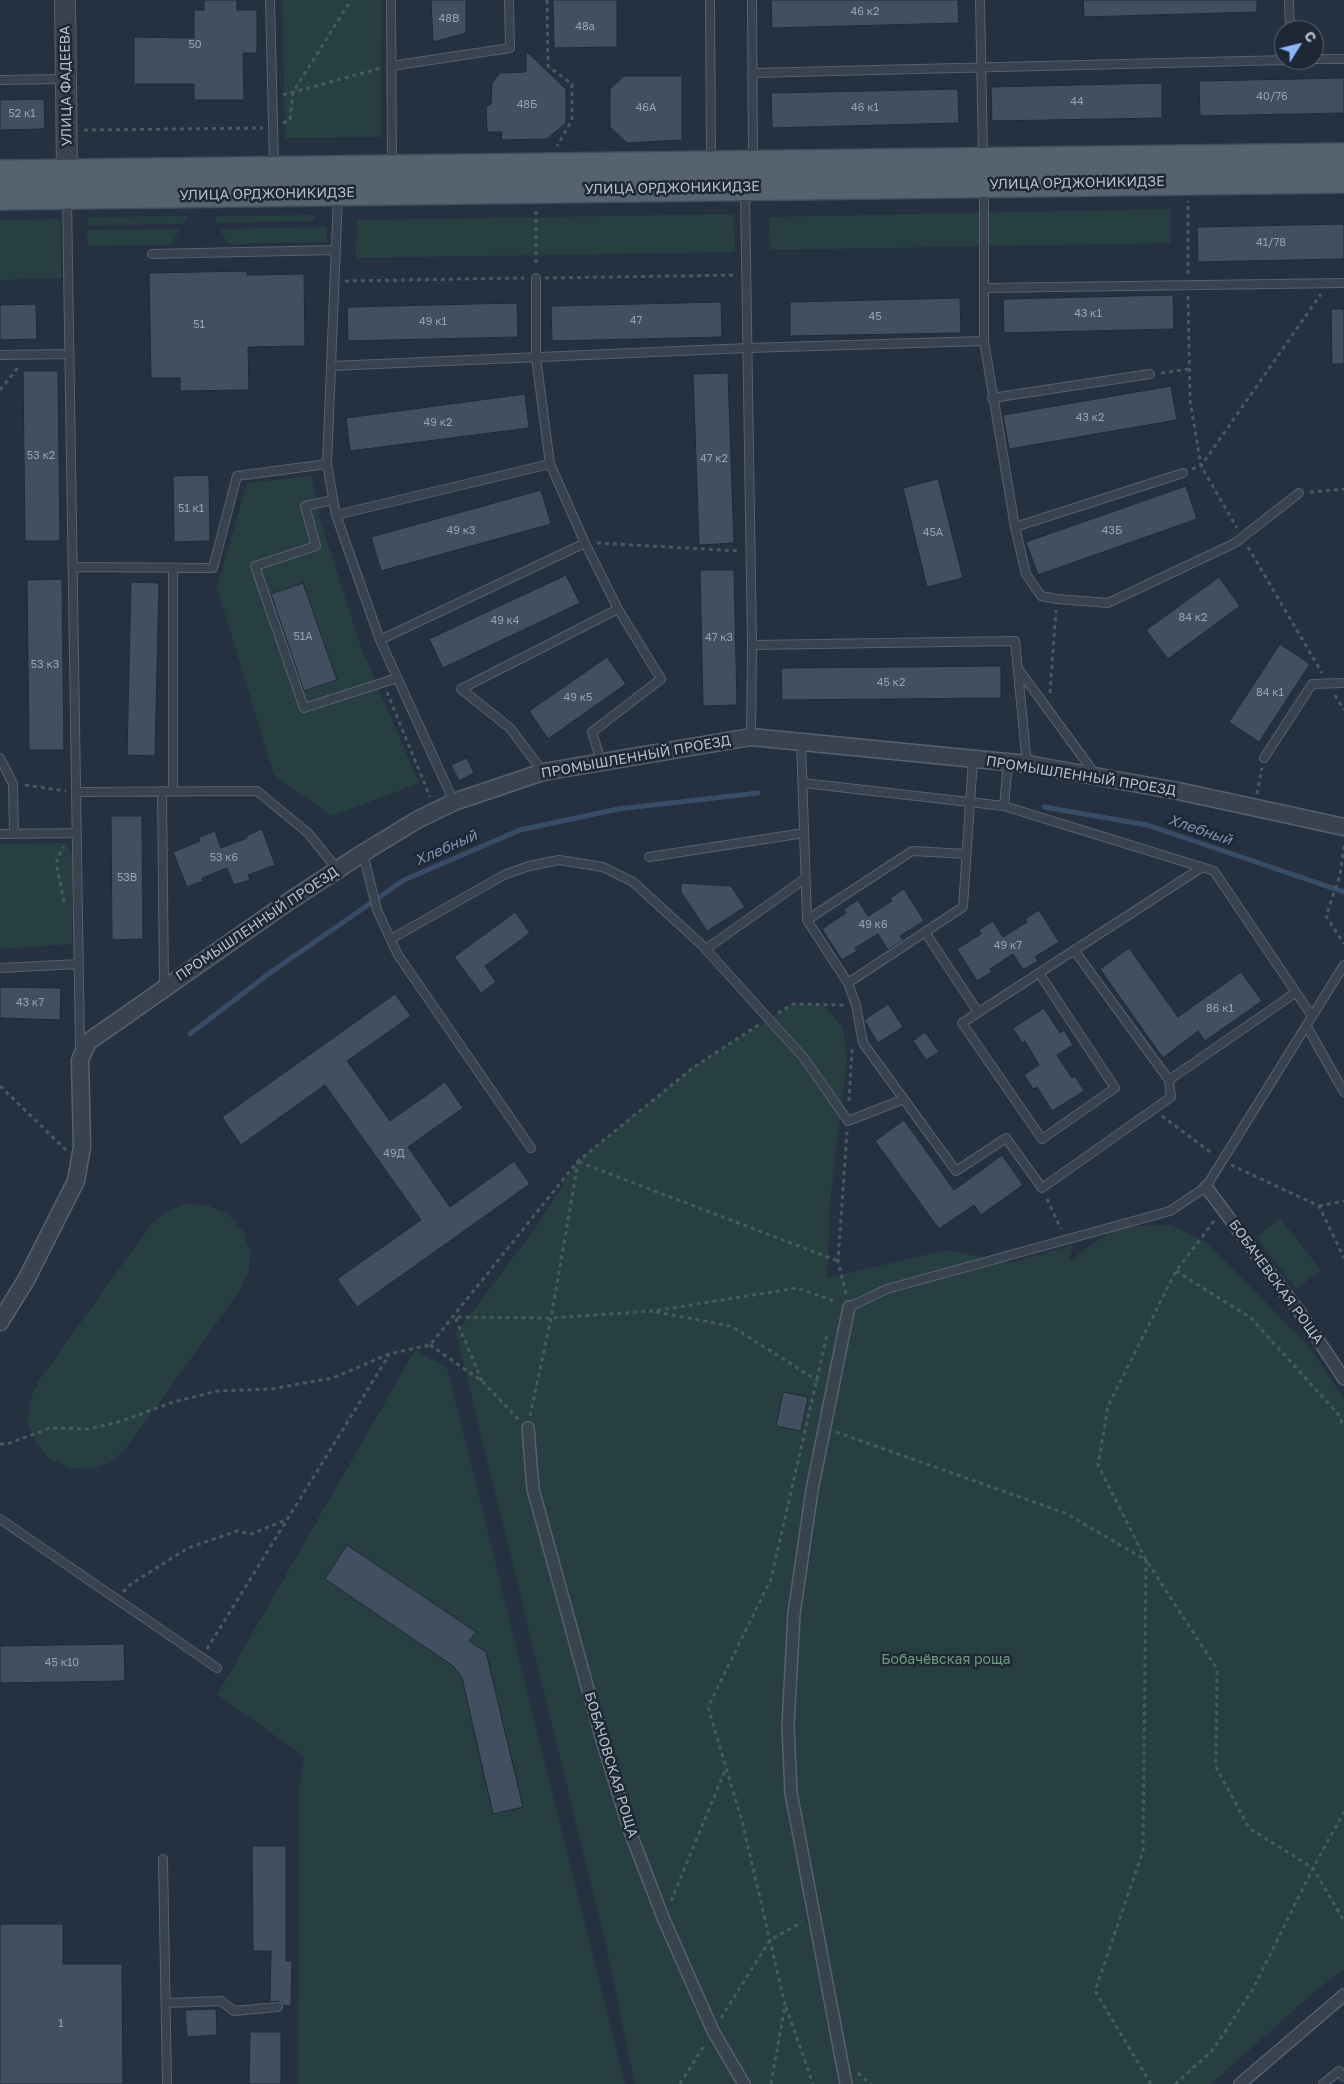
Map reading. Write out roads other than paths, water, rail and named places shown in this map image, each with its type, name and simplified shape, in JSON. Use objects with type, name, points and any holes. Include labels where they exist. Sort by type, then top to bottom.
[{"type":"main road","name":"УЛИЦА ОРДЖОНИКИДЗЕ","points":[[0,173],[67,184],[338,193],[745,187],[983,172],[1344,156]]},
{"type":"main road","name":"УЛИЦА ОРДЖОНИКИДЗЕ","points":[[0,197],[67,184],[274,170],[392,168],[753,164],[983,172],[1344,180]]},
{"type":"main road","points":[[366,192],[384,183],[392,168]]},
{"type":"street","name":"УЛИЦА ФАДЕЕВА","points":[[65,0],[67,184]]},
{"type":"street","name":"ПРОМЫШЛЕННЫЙ ПРОЕЗД","points":[[0,1322],[26,1280],[69,1198],[80,1164],[82,1141],[80,1060],[91,1038],[337,869],[454,802],[544,772],[751,737],[1028,764],[1095,775],[1344,827]]},
{"type":"street","name":"БОБАЧЕВСКАЯ РОЩА","points":[[1206,1187],[1301,1314],[1344,1379]]},
{"type":"street","points":[[846,2084],[791,1792],[788,1726],[794,1614],[812,1490],[826,1428],[832,1388],[849,1306]]},
{"type":"street","name":"БОБАЧОВСКАЯ РОЩА","points":[[528,1428],[533,1489],[600,1733],[630,1829],[664,1920],[713,2031],[744,2084]]},
{"type":"street","points":[[1240,2084],[1344,1995]]},
{"type":"lane","points":[[270,0],[274,170]]},
{"type":"lane","points":[[391,0],[392,168]]},
{"type":"lane","points":[[392,66],[510,48],[509,0]]},
{"type":"lane","points":[[710,0],[711,164]]},
{"type":"lane","points":[[752,0],[753,164]]},
{"type":"lane","points":[[980,0],[985,288],[984,341],[1015,527],[1026,574],[1041,596],[1108,603],[1235,543],[1299,492]]},
{"type":"lane","points":[[1290,0],[1290,20]]},
{"type":"lane","points":[[1324,59],[1344,59]]},
{"type":"lane","points":[[752,73],[1274,60]]},
{"type":"lane","points":[[0,80],[66,79]]},
{"type":"lane","points":[[67,184],[80,1060]]},
{"type":"lane","points":[[745,187],[751,552],[751,737]]},
{"type":"lane","points":[[338,193],[328,464],[333,500],[336,515],[380,640],[454,802]]},
{"type":"lane","points":[[152,254],[336,250]]},
{"type":"lane","points":[[536,278],[536,357],[550,464],[585,543],[618,609],[661,679],[592,732],[601,761]]},
{"type":"lane","points":[[985,288],[1344,283]]},
{"type":"lane","points":[[332,366],[748,348],[984,341]]},
{"type":"lane","points":[[0,355],[70,354]]},
{"type":"lane","points":[[992,398],[1150,374]]},
{"type":"lane","points":[[73,567],[213,568],[237,476],[328,464]]},
{"type":"lane","points":[[336,515],[550,464]]},
{"type":"lane","points":[[1015,527],[1183,473]]},
{"type":"lane","points":[[333,500],[305,506],[316,546],[255,566],[304,708],[397,678]]},
{"type":"lane","points":[[380,640],[585,543]]},
{"type":"lane","points":[[172,568],[173,791]]},
{"type":"lane","points":[[544,772],[510,728],[462,689],[618,609]]},
{"type":"lane","points":[[752,645],[1015,641],[1028,764]]},
{"type":"lane","points":[[1018,669],[1095,775]]},
{"type":"lane","points":[[1264,758],[1312,684],[1344,683]]},
{"type":"lane","points":[[802,742],[807,920],[848,983],[856,1005],[863,1043],[956,1171],[1006,1138],[1042,1188],[1171,1097],[1169,1080],[1074,950]]},
{"type":"lane","points":[[0,758],[13,784],[14,834]]},
{"type":"lane","points":[[848,983],[963,907],[973,759]]},
{"type":"lane","points":[[1004,806],[1008,762]]},
{"type":"lane","points":[[803,783],[1004,806],[1214,872],[1312,1016]]},
{"type":"lane","points":[[162,791],[164,987]]},
{"type":"lane","points":[[76,792],[257,791],[308,833],[337,869]]},
{"type":"lane","points":[[0,834],[77,833]]},
{"type":"lane","points":[[649,857],[804,833]]},
{"type":"lane","points":[[807,920],[912,851],[966,854]]},
{"type":"lane","points":[[362,853],[370,877],[377,910],[398,955],[531,1148]]},
{"type":"lane","points":[[391,939],[504,875],[528,866],[559,860],[603,867],[633,882],[666,909],[706,949],[804,1058],[848,1121],[904,1099]]},
{"type":"lane","points":[[1039,973],[1115,1088],[1042,1139],[962,1023],[1200,868]]},
{"type":"lane","points":[[706,949],[806,878]]},
{"type":"lane","points":[[925,932],[978,1012]]},
{"type":"lane","points":[[0,968],[79,964]]},
{"type":"lane","points":[[849,1306],[887,1289],[1170,1211],[1206,1187],[1221,1160],[1344,965]]},
{"type":"lane","points":[[1169,1080],[1295,993]]},
{"type":"lane","points":[[1306,1026],[1344,1092]]},
{"type":"lane","points":[[0,1520],[217,1668]]},
{"type":"lane","points":[[163,1859],[167,2084]]},
{"type":"lane","points":[[166,2003],[221,2001],[234,2011],[278,2007]]},
{"type":"lane","points":[[1323,2084],[1339,2071],[1344,2077]]},
{"type":"waterway","name":"Хлебный","points":[[190,1034],[267,975],[404,880],[520,830],[618,809],[758,793]]},
{"type":"waterway","name":"Хлебный","points":[[1044,807],[1147,825],[1344,892]]},
{"type":"park label","name":"Бобачёвская роща","points":[[946,1660]]}]
